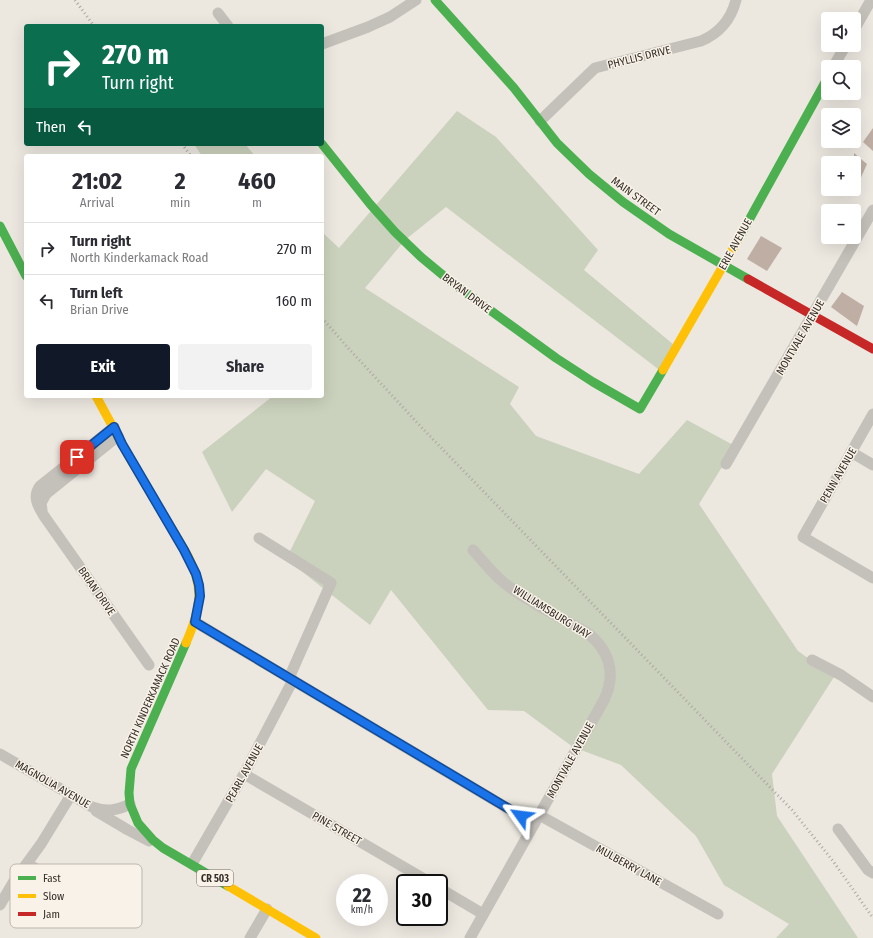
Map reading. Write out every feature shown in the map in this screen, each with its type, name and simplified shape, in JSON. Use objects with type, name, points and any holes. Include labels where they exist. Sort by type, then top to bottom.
[{"type":"street","points":[[324,43],[390,17],[416,0]]},
{"type":"street","name":"MAIN STREET","points":[[435,0],[509,83],[558,142],[589,174],[623,202],[669,234],[873,349]]},
{"type":"street","name":"PHYLLIS DRIVE","points":[[540,121],[595,68],[701,41],[711,37],[727,22],[733,11],[736,0]]},
{"type":"street","points":[[861,18],[871,0]]},
{"type":"street","points":[[218,13],[226,24]]},
{"type":"street","name":"ERIE AVENUE","points":[[640,409],[724,265],[821,90]]},
{"type":"street","name":"BRYAN DRIVE","points":[[324,146],[394,232],[427,262],[450,281],[556,358],[593,382],[640,409]]},
{"type":"street","name":"MONTVALE AVENUE","points":[[726,464],[873,210]]},
{"type":"street","points":[[0,226],[24,272]]},
{"type":"street","name":"NORTH KINDERKAMACK ROAD","points":[[97,398],[184,550],[196,574],[200,596],[195,622],[131,769],[128,781],[128,793],[134,815],[146,834],[163,848],[316,938]]},
{"type":"street","name":"PENN AVENUE","points":[[873,414],[802,537],[873,578]]},
{"type":"street","name":"BRIAN DRIVE","points":[[116,432],[46,494],[41,503],[44,516],[149,665]]},
{"type":"street","points":[[851,452],[873,465]]},
{"type":"street","name":"PEARL AVENUE","points":[[192,864],[244,774],[291,679],[331,583],[259,538]]},
{"type":"street","name":"WILLIAMSBURG WAY","points":[[473,550],[486,566],[521,595],[594,638],[604,650],[608,661]]},
{"type":"street","name":"MULBERRY LANE","points":[[195,622],[291,679],[537,819],[718,914]]},
{"type":"street","points":[[812,660],[841,675],[873,697]]},
{"type":"street","name":"MONTVALE AVENUE","points":[[470,938],[607,695],[610,678],[608,661]]},
{"type":"street","name":"MAGNOLIA AVENUE","points":[[0,754],[92,807],[108,811],[116,810],[130,804]]},
{"type":"street","name":"PINE STREET","points":[[244,774],[416,874]]},
{"type":"street","points":[[28,864],[76,798],[128,830],[163,848]]},
{"type":"street","points":[[838,829],[868,870],[873,873]]},
{"type":"street","points":[[0,905],[10,888]]},
{"type":"street","points":[[448,893],[483,914]]},
{"type":"street","points":[[250,938],[267,909]]},
{"type":"green space","points":[[457,111],[496,137],[598,250],[584,270],[674,345],[662,372],[446,207],[405,240],[365,288],[519,387],[510,404],[536,436],[639,474],[687,420],[735,446],[699,504],[798,651],[834,677],[772,774],[777,816],[858,938],[776,938],[789,924],[724,885],[696,836],[621,765],[573,747],[524,711],[488,710],[391,590],[370,625],[286,559],[315,501],[266,469],[232,512],[202,452],[270,398],[324,398],[324,234],[339,248]]},
{"type":"green space","points":[[195,146],[247,146],[253,154],[201,154]]},
{"type":"building","points":[[873,128],[873,151],[863,142]]},
{"type":"building","points":[[861,159],[867,164],[861,177]]},
{"type":"building","points":[[761,236],[782,248],[767,271],[747,259]]},
{"type":"building","points":[[842,292],[864,306],[857,326],[831,307]]},
{"type":"railway","points":[[75,0],[93,24]]},
{"type":"railway","points":[[184,146],[190,154]]},
{"type":"railway","points":[[324,320],[424,430],[792,810],[833,861],[873,918]]},
{"type":"traffic: fast","points":[[435,0],[514,88],[557,143],[589,174],[623,202],[669,234],[748,279]]},
{"type":"traffic: fast","points":[[738,240],[821,90]]},
{"type":"traffic: fast","points":[[324,146],[370,204],[395,232],[421,257],[450,281],[556,358],[593,382],[640,409],[663,370]]},
{"type":"traffic: fast","points":[[0,226],[24,272]]},
{"type":"traffic: fast","points":[[186,643],[131,769],[129,793],[130,804],[138,823],[153,840],[163,848],[228,886]]},
{"type":"traffic: slow","points":[[663,370],[738,240]]},
{"type":"traffic: slow","points":[[97,398],[128,455],[188,556],[197,579],[199,600],[195,621],[186,643]]},
{"type":"traffic: slow","points":[[228,886],[316,938]]},
{"type":"traffic: jam","points":[[748,279],[873,349]]},
{"type":"route","points":[[77,457],[114,427],[122,444],[184,550],[196,574],[200,596],[199,610],[195,622],[521,816]]}]
